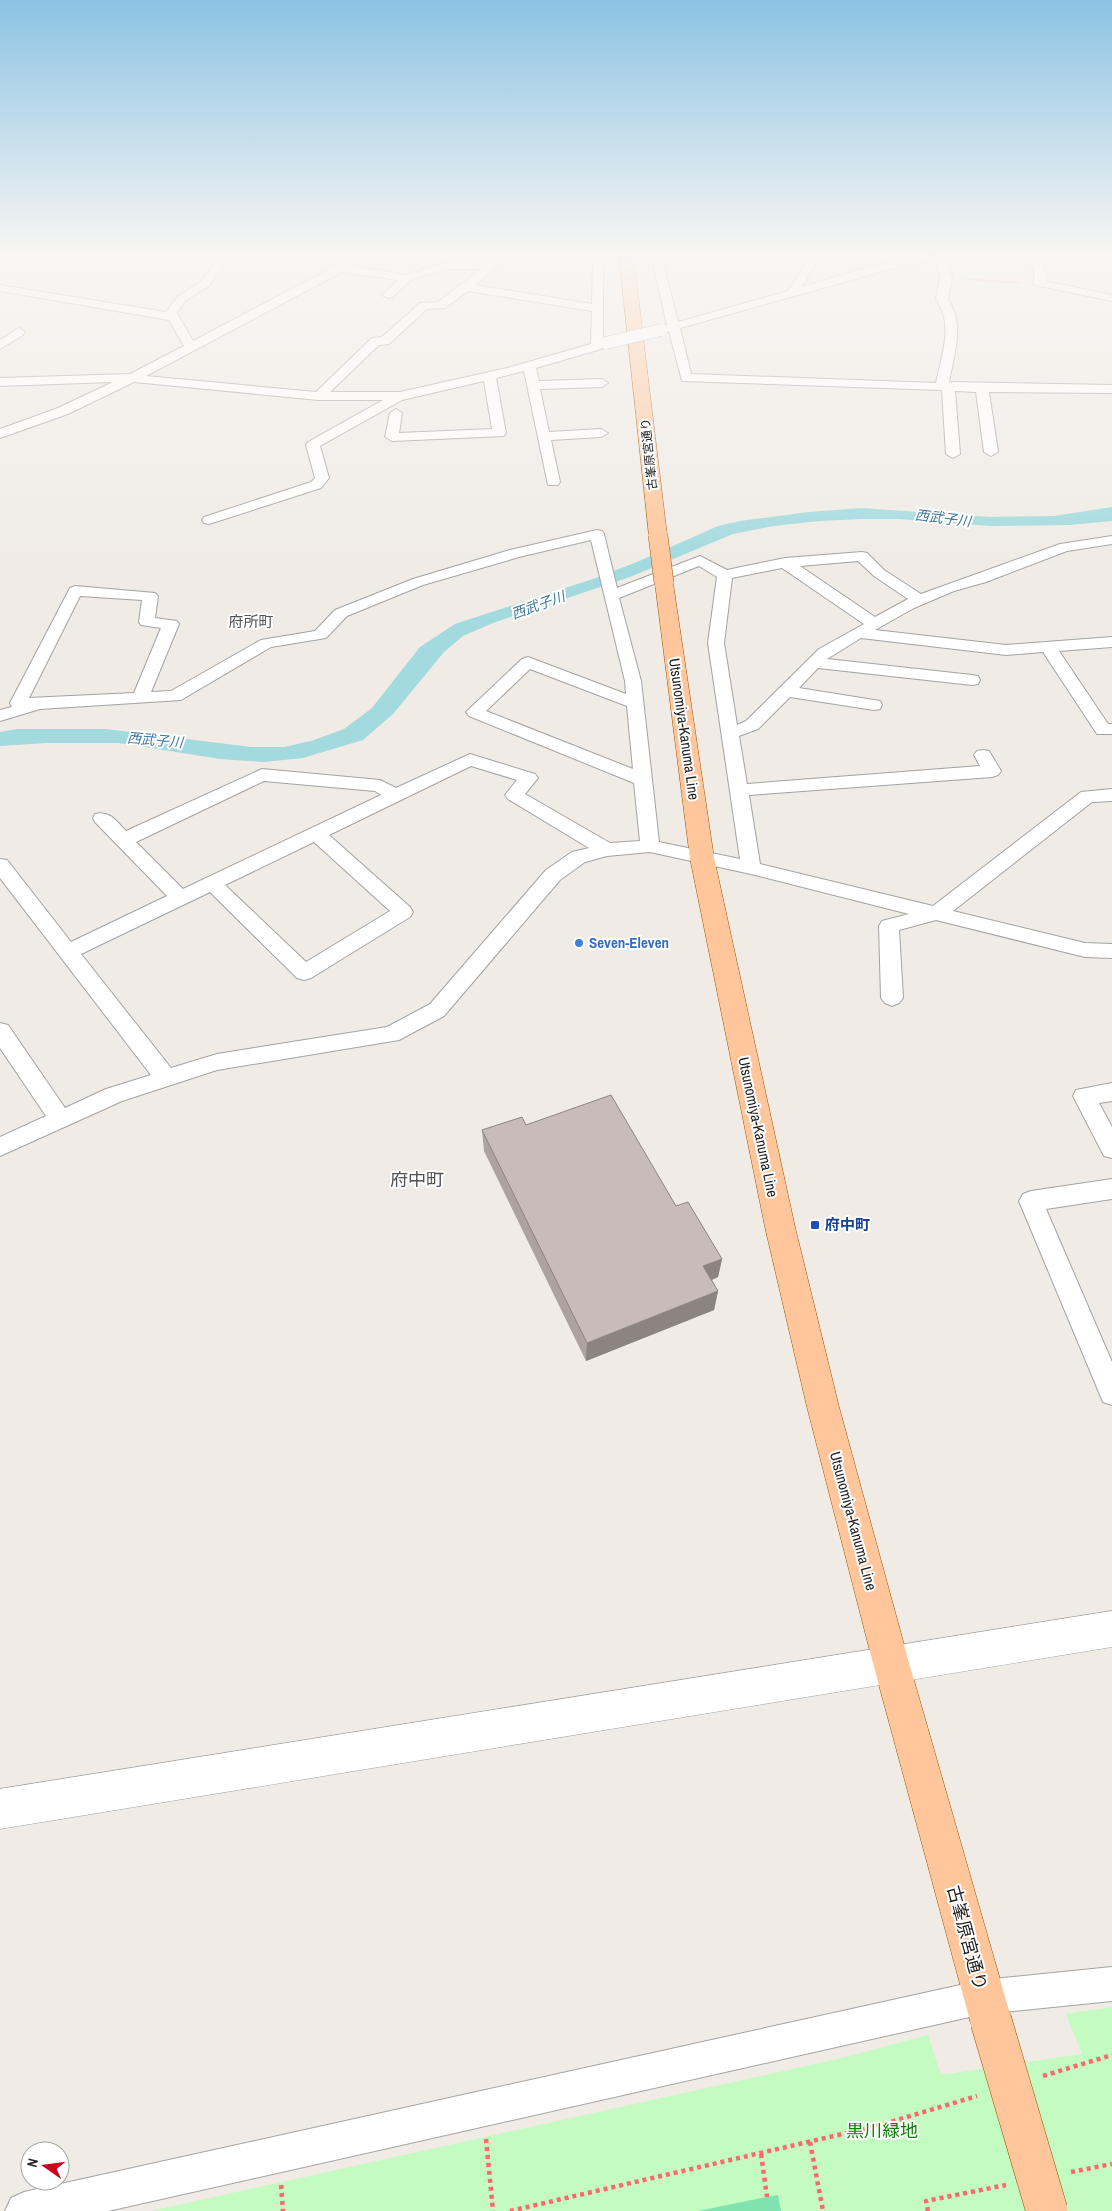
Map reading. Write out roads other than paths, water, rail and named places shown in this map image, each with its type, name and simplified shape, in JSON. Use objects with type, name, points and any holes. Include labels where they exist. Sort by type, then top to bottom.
[{"type":"main road","name":"古峯原宮通り","points":[[638,357],[664,583]]},
{"type":"main road","name":"Utsunomiya-Kanuma Line","points":[[664,583],[702,858],[750,1090],[780,1227],[823,1407],[891,1663]]},
{"type":"main road","name":"古峯原宮通り","points":[[891,1663],[987,2009],[1047,2211]]},
{"type":"street","points":[[0,434],[64,411],[172,357]]},
{"type":"street","points":[[319,396],[359,357]]},
{"type":"street","points":[[0,382],[132,378],[319,396],[400,396],[489,376],[559,357]]},
{"type":"street","points":[[679,357],[686,378],[982,388],[1112,389]]},
{"type":"street","points":[[949,357],[945,386],[953,454]]},
{"type":"street","points":[[529,366],[553,482]]},
{"type":"street","points":[[396,413],[392,437],[499,433],[489,376]]},
{"type":"street","points":[[533,385],[602,383]]},
{"type":"street","points":[[982,388],[991,452]]},
{"type":"street","points":[[209,520],[316,485],[322,478],[313,445],[400,396]]},
{"type":"street","points":[[543,436],[601,433]]},
{"type":"street","points":[[140,698],[171,624],[147,622],[150,596],[75,591],[18,702],[37,704],[176,696],[267,643],[320,635],[342,613],[418,582],[515,553],[597,534],[632,681],[650,846]]},
{"type":"street","points":[[729,734],[752,725],[824,652],[919,600],[1065,547],[1112,540]]},
{"type":"street","points":[[611,596],[700,560],[724,576],[785,563],[862,556],[879,573],[919,600]]},
{"type":"street","points":[[785,563],[875,624]]},
{"type":"street","points":[[724,576],[716,643],[751,868]]},
{"type":"street","points":[[857,634],[1006,650],[1112,642]]},
{"type":"street","points":[[1048,646],[1103,730],[1112,729]]},
{"type":"street","points":[[635,703],[528,662],[475,712],[643,780]]},
{"type":"street","points":[[814,663],[972,680]]},
{"type":"street","points":[[786,691],[874,705]]},
{"type":"street","points":[[0,716],[37,704]]},
{"type":"street","points":[[738,790],[992,771],[983,755]]},
{"type":"street","points":[[67,952],[470,760],[529,778],[514,795],[606,850]]},
{"type":"street","points":[[124,840],[262,776],[380,786],[395,796]]},
{"type":"street","points":[[892,998],[889,926],[937,913],[1087,796],[1112,795]]},
{"type":"street","points":[[102,818],[181,898]]},
{"type":"street","points":[[212,883],[304,973],[403,912],[316,833]]},
{"type":"street","points":[[0,1147],[114,1095],[217,1062],[391,1034],[437,1010],[553,875],[579,857],[606,850],[650,846],[751,868],[1086,950],[1112,951]]},
{"type":"street","points":[[0,865],[166,1078]]},
{"type":"street","points":[[0,1031],[60,1120]]},
{"type":"street","points":[[1112,1092],[1084,1096],[1112,1149]]},
{"type":"street","points":[[1112,1189],[1031,1201],[1112,1392]]},
{"type":"street","points":[[0,1810],[891,1663],[1112,1629]]},
{"type":"street","points":[[24,2211],[1112,1984]]},
{"type":"water","name":"西武子川","points":[[1112,507],[1112,521],[1070,525],[990,526],[899,519],[861,519],[773,526],[733,534],[630,577],[493,623],[463,636],[444,652],[393,714],[363,740],[303,758],[264,762],[220,759],[119,743],[46,743],[0,746],[0,732],[17,729],[106,729],[251,747],[284,747],[311,741],[344,729],[372,708],[420,647],[455,624],[593,579],[637,562],[718,526],[740,521],[809,512],[861,508],[991,517],[1054,516]]},
{"type":"place","name":"Seven-Eleven","points":[[579,943]]},
{"type":"place","name":"府中町","points":[[815,1225]]},
{"type":"district","name":"府所町","points":[[251,622]]},
{"type":"district","name":"府中町","points":[[417,1180]]},
{"type":"park label","name":"黒川緑地","points":[[882,2131]]}]
